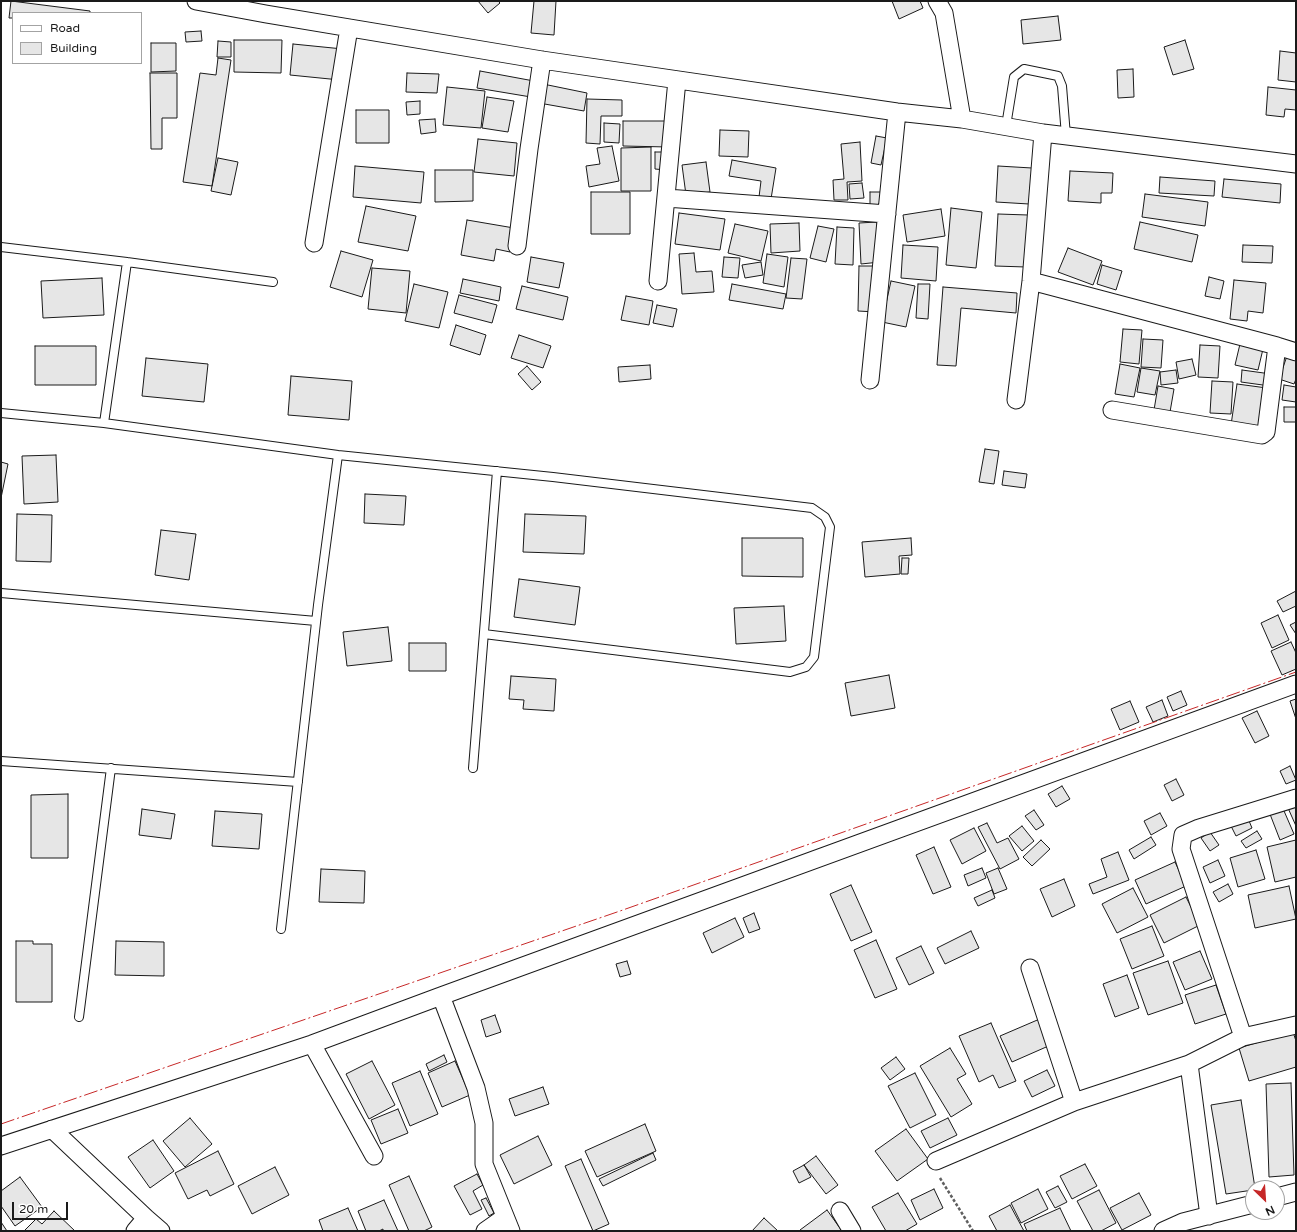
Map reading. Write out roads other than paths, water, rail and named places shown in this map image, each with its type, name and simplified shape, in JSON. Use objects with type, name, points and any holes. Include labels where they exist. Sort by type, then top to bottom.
[{"type":"street","points":[[196,1],[542,60],[897,112],[962,119],[1043,133],[1296,164]]},
{"type":"street","points":[[943,5],[962,119]]},
{"type":"street","points":[[314,243],[349,28]]},
{"type":"street","points":[[516,246],[542,60]]},
{"type":"street","points":[[658,281],[677,80]]},
{"type":"street","points":[[870,380],[897,112]]},
{"type":"street","points":[[1016,400],[1031,281],[1043,133]]},
{"type":"street","points":[[666,198],[887,214]]},
{"type":"street","points":[[1031,281],[1296,352]]},
{"type":"street","points":[[1112,410],[1253,435],[1262,435],[1266,432],[1277,346]]},
{"type":"street","points":[[1,1146],[312,1044],[1296,684]]},
{"type":"street","points":[[1243,1037],[1181,849],[1183,835],[1199,828],[1296,798]]},
{"type":"street","points":[[1030,968],[1074,1102]]},
{"type":"street","points":[[441,996],[476,1088],[484,1123],[484,1164],[508,1224],[485,1231]]},
{"type":"street","points":[[936,1161],[1074,1102],[1189,1064],[1243,1037],[1296,1025]]},
{"type":"street","points":[[312,1044],[374,1156]]},
{"type":"street","points":[[1189,1064],[1209,1216]]},
{"type":"street","points":[[52,1129],[161,1231]]},
{"type":"street","points":[[1285,1195],[1296,1192]]},
{"type":"street","points":[[1163,1231],[1183,1222],[1245,1206]]},
{"type":"street","points":[[840,1211],[852,1231]]},
{"type":"street","points":[[135,1231],[146,1218]]},
{"type":"lane","points":[[1006,126],[1014,77],[1024,69],[1058,76],[1062,86],[1066,136]]},
{"type":"lane","points":[[1,247],[128,262],[273,282]]},
{"type":"lane","points":[[104,423],[128,262]]},
{"type":"lane","points":[[1,413],[104,423],[338,455],[497,471],[812,508],[825,517],[830,527],[814,657],[806,667],[790,672],[484,634]]},
{"type":"lane","points":[[282,929],[316,621],[338,455]]},
{"type":"lane","points":[[473,768],[497,471]]},
{"type":"lane","points":[[1,593],[316,621]]},
{"type":"lane","points":[[1,761],[298,782]]},
{"type":"lane","points":[[79,1017],[111,768]]}]
